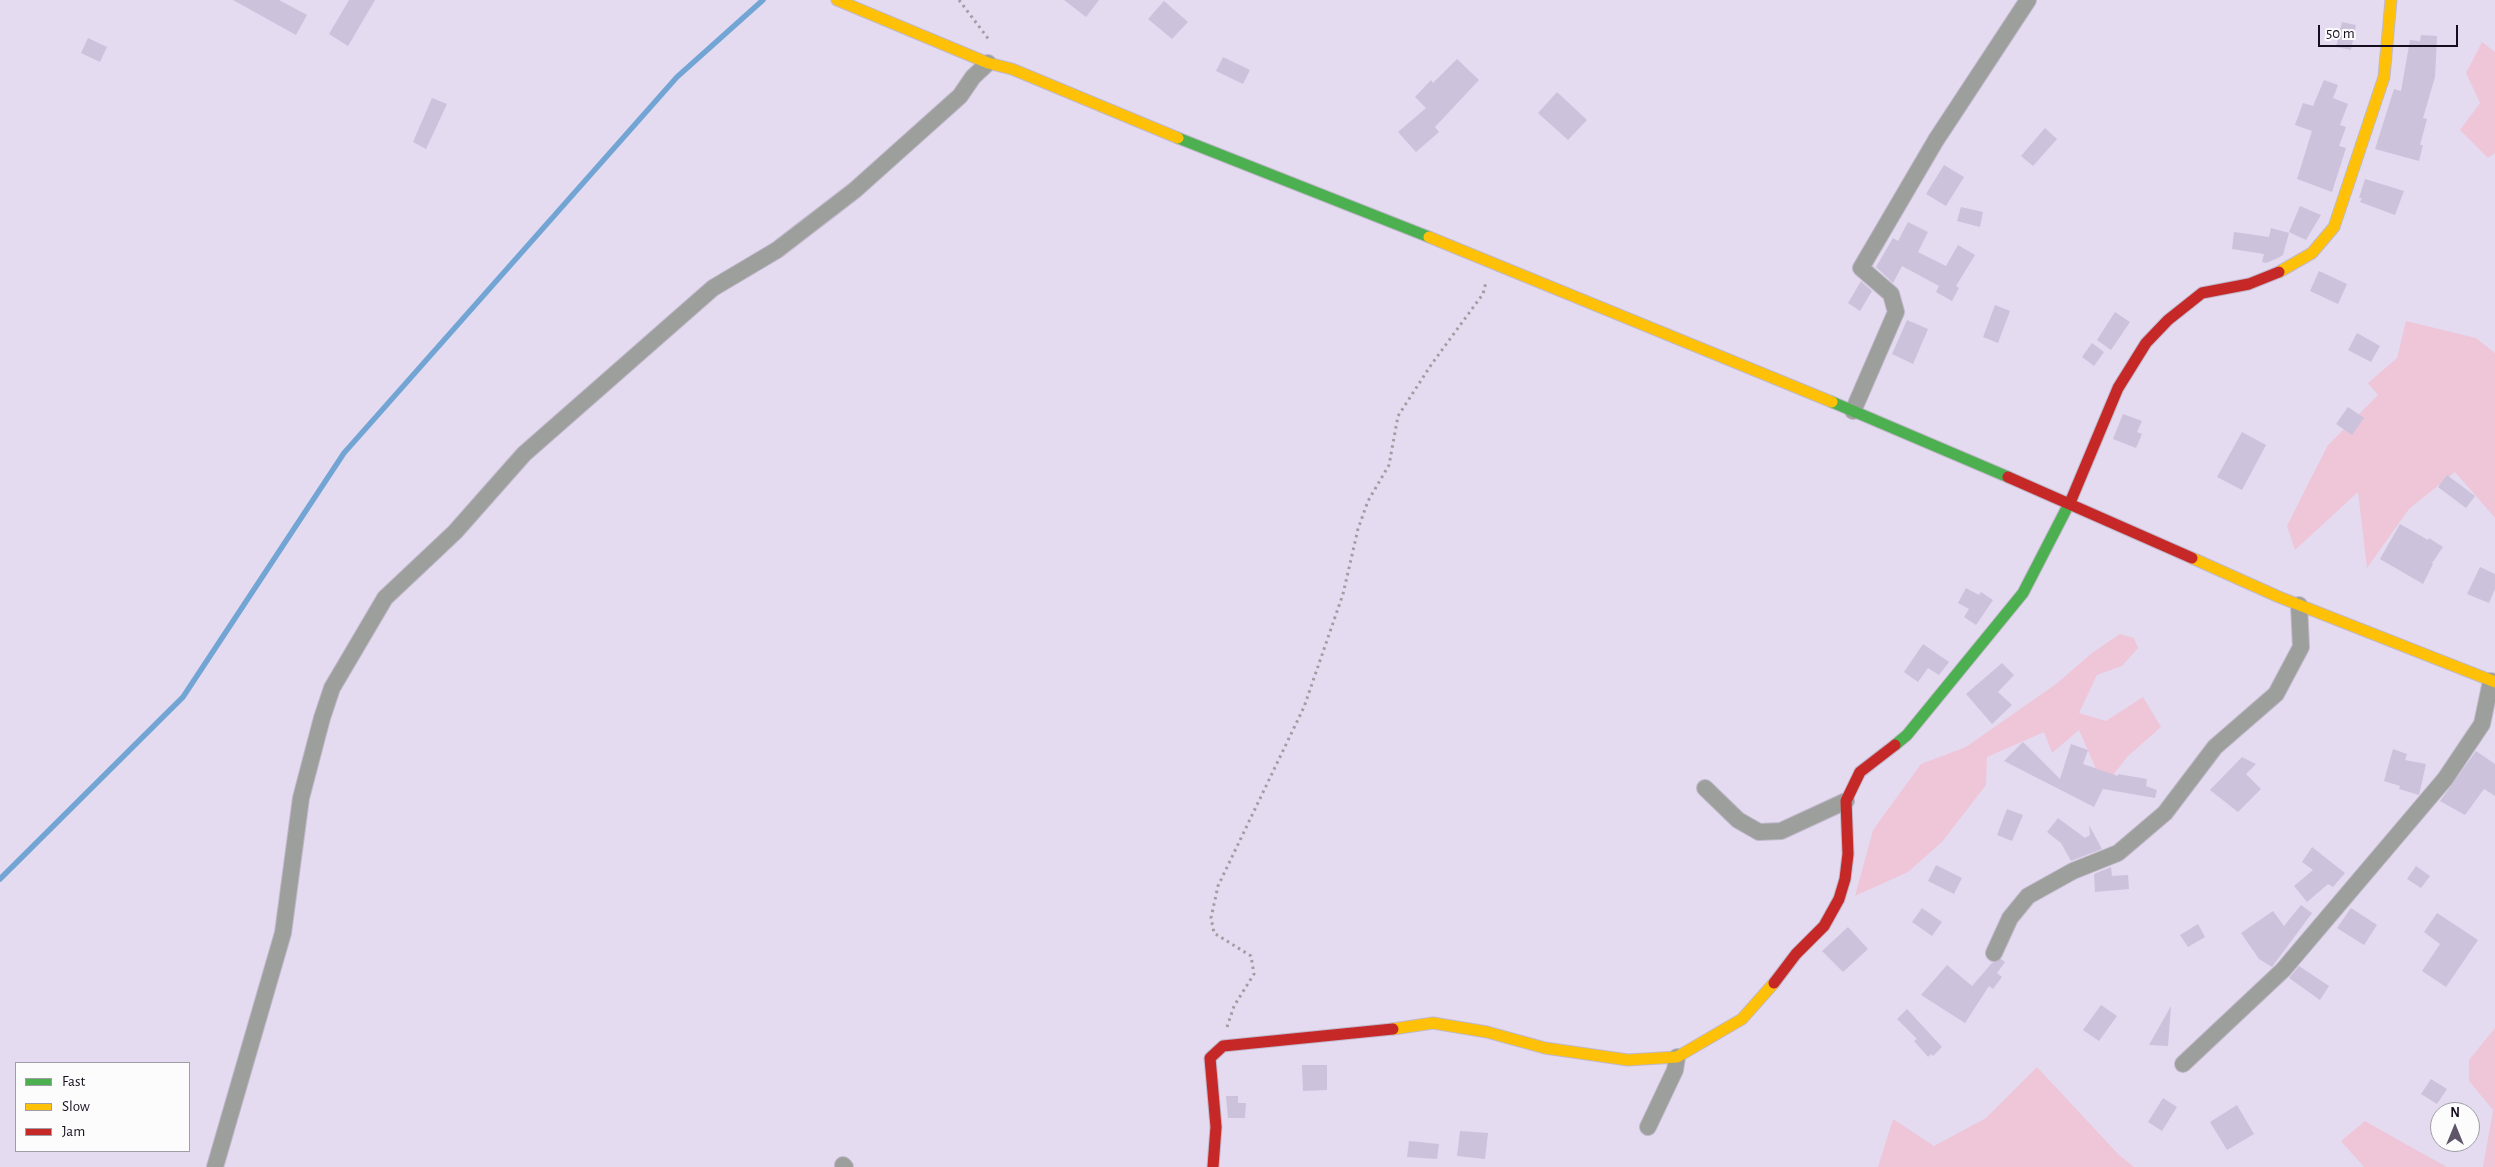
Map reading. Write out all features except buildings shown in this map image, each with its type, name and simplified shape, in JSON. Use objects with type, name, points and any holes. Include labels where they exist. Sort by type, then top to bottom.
[{"type":"street","points":[[837,0],[988,63],[1012,69],[1105,109],[1491,262],[1853,411],[2070,503],[2299,605],[2493,682],[2482,724],[2445,779],[2283,970],[2183,1064]]},
{"type":"street","points":[[1853,411],[1896,312],[1891,294],[1861,268],[1936,140],[2028,0]]},
{"type":"street","points":[[1213,1167],[1216,1127],[1210,1058],[1223,1046],[1370,1032],[1433,1023],[1487,1032],[1545,1048],[1628,1060],[1676,1057],[1742,1019],[1767,992],[1796,954],[1824,926],[1839,899],[1845,879],[1848,854],[1846,801],[1860,772],[1907,735],[2023,593],[2070,503],[2118,388],[2146,343],[2202,293],[2249,284],[2284,270],[2312,253],[2334,227],[2384,77],[2391,0]]},
{"type":"street","points":[[215,1167],[283,932],[301,798],[322,718],[332,688],[385,598],[455,532],[524,454],[713,288],[777,250],[855,190],[960,96],[973,77],[988,63]]},
{"type":"street","points":[[1994,953],[2010,918],[2028,896],[2073,871],[2118,853],[2165,813],[2215,747],[2276,694],[2301,647],[2299,605]]},
{"type":"street","points":[[1705,788],[1738,820],[1759,832],[1781,831],[1846,801]]},
{"type":"street","points":[[1648,1127],[1675,1070],[1676,1057]]},
{"type":"path","points":[[959,0],[994,46]]},
{"type":"path","points":[[1223,1046],[1222,1041],[1234,1006],[1254,974],[1251,956],[1214,932],[1212,918],[1218,886],[1304,707],[1343,594],[1358,529],[1368,501],[1389,465],[1398,416],[1431,365],[1483,294],[1491,262]]},
{"type":"shaded area","points":[[2482,42],[2495,52],[2495,153],[2488,158],[2460,130],[2480,103],[2466,73]]},
{"type":"shaded area","points":[[2406,321],[2476,338],[2495,353],[2495,518],[2455,472],[2409,509],[2367,568],[2358,492],[2295,550],[2287,526],[2328,445],[2378,395],[2368,383],[2397,358]]},
{"type":"shaded area","points":[[2120,634],[2134,638],[2138,648],[2122,666],[2097,675],[2079,713],[2106,721],[2143,697],[2161,727],[2127,757],[2104,787],[2079,730],[2052,753],[2044,732],[1987,757],[1986,785],[1942,842],[1908,872],[1855,896],[1873,830],[1921,764],[1966,747],[2056,684],[2092,653]]},
{"type":"shaded area","points":[[2495,1028],[2495,1167],[2483,1167],[2493,1110],[2469,1081],[2469,1060]]},
{"type":"shaded area","points":[[2037,1067],[2119,1155],[2134,1167],[1878,1167],[1893,1119],[1934,1146],[1986,1118]]},
{"type":"shaded area","points":[[2365,1121],[2447,1167],[2364,1167],[2341,1141]]},
{"type":"waterway","points":[[0,879],[183,697],[344,453],[677,77],[763,0]]},
{"type":"traffic: fast","points":[[1178,138],[1429,237]]},
{"type":"traffic: fast","points":[[1832,402],[2008,477]]},
{"type":"traffic: fast","points":[[1895,745],[1907,735],[2023,593],[2072,498]]},
{"type":"traffic: slow","points":[[837,0],[988,63],[1012,69],[1178,138]]},
{"type":"traffic: slow","points":[[2279,272],[2312,253],[2334,227],[2384,77],[2391,0]]},
{"type":"traffic: slow","points":[[1429,237],[1832,402]]},
{"type":"traffic: slow","points":[[2192,558],[2279,597],[2495,682]]},
{"type":"traffic: slow","points":[[1393,1029],[1433,1023],[1487,1032],[1545,1048],[1628,1060],[1677,1057],[1742,1019],[1774,983]]},
{"type":"traffic: jam","points":[[2072,498],[2118,388],[2146,343],[2168,320],[2202,293],[2249,284],[2279,272]]},
{"type":"traffic: jam","points":[[2008,477],[2192,558]]},
{"type":"traffic: jam","points":[[1774,983],[1796,954],[1824,926],[1839,899],[1845,879],[1848,854],[1846,801],[1860,772],[1895,745]]},
{"type":"traffic: jam","points":[[1213,1167],[1216,1127],[1210,1058],[1223,1046],[1393,1029]]}]
